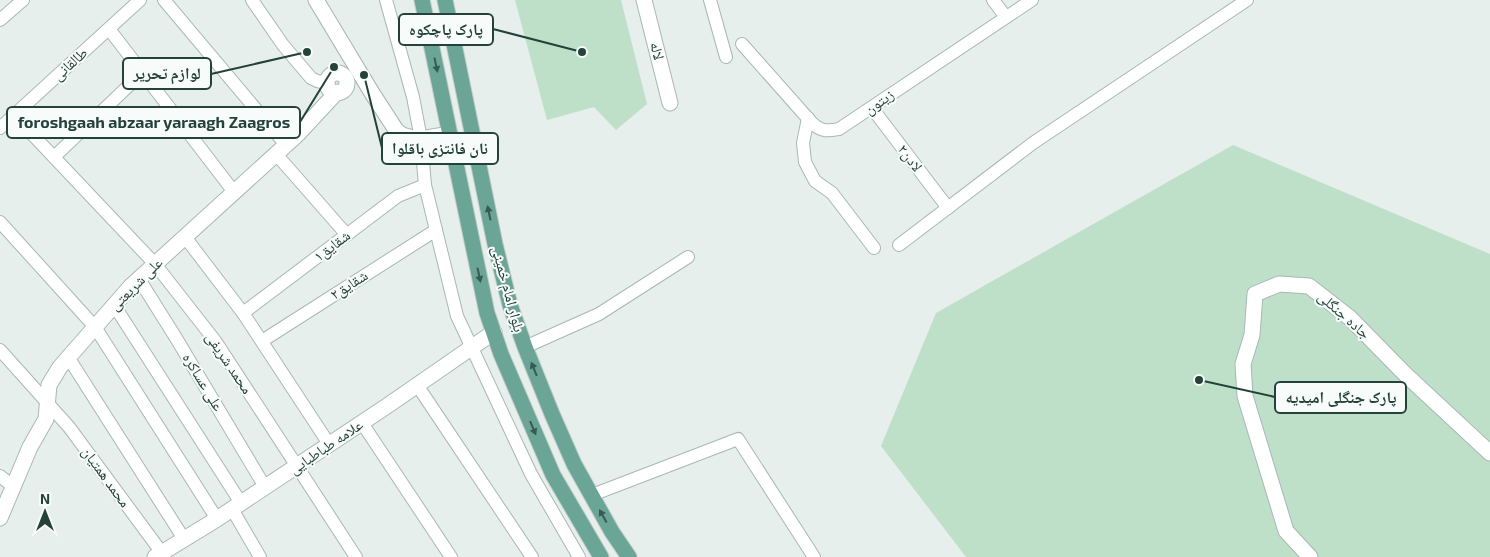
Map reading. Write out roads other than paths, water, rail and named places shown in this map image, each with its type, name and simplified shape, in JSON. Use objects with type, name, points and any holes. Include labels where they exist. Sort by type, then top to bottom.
[{"type":"main road","name":"بلوار امام خمینی","points":[[422,0],[487,313],[501,354],[553,475],[601,557]]},
{"type":"main road","name":"بلوار امام خمینی","points":[[445,0],[510,305],[525,347],[574,464],[612,532],[629,557]]},
{"type":"main road","points":[[450,134],[472,130]]},
{"type":"street","points":[[0,20],[23,0]]},
{"type":"street","name":"طالقانی","points":[[0,128],[140,0]]},
{"type":"street","points":[[164,0],[347,235]]},
{"type":"street","points":[[252,0],[284,45],[311,78],[372,93]]},
{"type":"street","points":[[316,0],[396,130],[408,136],[421,139],[450,134]]},
{"type":"street","points":[[386,0],[413,97],[421,139],[425,185],[457,316],[532,474],[579,557]]},
{"type":"street","name":"لاله","points":[[644,0],[670,102]]},
{"type":"street","points":[[710,0],[726,57]]},
{"type":"street","points":[[993,0],[1006,17]]},
{"type":"street","name":"زیتون","points":[[742,44],[819,129],[829,131],[839,129],[872,108],[1032,0]]},
{"type":"street","points":[[899,245],[1033,143],[1247,0]]},
{"type":"street","points":[[109,29],[234,192]]},
{"type":"street","points":[[338,84],[346,50]]},
{"type":"street","points":[[54,157],[142,73]]},
{"type":"street","name":"علی شریعتی","points":[[0,518],[30,447],[46,419],[49,385],[53,376],[94,327],[139,279],[281,150],[338,84]]},
{"type":"street","name":"لادن۲","points":[[872,108],[948,208]]},
{"type":"street","name":"محمد شریفی","points":[[14,115],[155,264],[216,342],[356,557]]},
{"type":"street","points":[[808,118],[803,143],[805,162],[815,181],[832,193],[874,248]]},
{"type":"street","name":"شقایق۱","points":[[243,313],[398,196],[425,185]]},
{"type":"street","points":[[0,222],[94,327],[217,519]]},
{"type":"street","name":"شقایق۲","points":[[262,341],[436,230]]},
{"type":"street","points":[[185,237],[243,313],[329,444]]},
{"type":"street","points":[[525,347],[599,314],[688,257]]},
{"type":"street","name":"علی عساکره","points":[[139,279],[265,487]]},
{"type":"street","name":"جاده جنگلی","points":[[1310,557],[1286,532],[1245,396],[1243,364],[1252,335],[1256,294],[1279,284],[1310,286],[1350,318],[1490,453]]},
{"type":"street","points":[[114,305],[236,506],[260,557]]},
{"type":"street","name":"علامه طباطبایی","points":[[159,556],[362,423],[494,332]]},
{"type":"street","name":"محمد همتیان","points":[[0,350],[69,427],[159,556]]},
{"type":"street","points":[[68,357],[184,539]]},
{"type":"street","points":[[417,385],[532,557]]},
{"type":"street","points":[[362,423],[451,557]]},
{"type":"street","points":[[592,495],[738,439],[814,557]]},
{"type":"street","points":[[0,476],[14,487]]},
{"type":"place","name":"لوازم تحریر","points":[[307,52]]},
{"type":"place","name":"پارک پاچکوه","points":[[582,52]]},
{"type":"place","name":"foroshgaah abzaar yaraagh Zaagros","points":[[334,67]]},
{"type":"place","name":"نان فانتزی باقلوا","points":[[364,75]]},
{"type":"place","name":"پارک جنگلی امیدیه","points":[[1199,380]]}]
